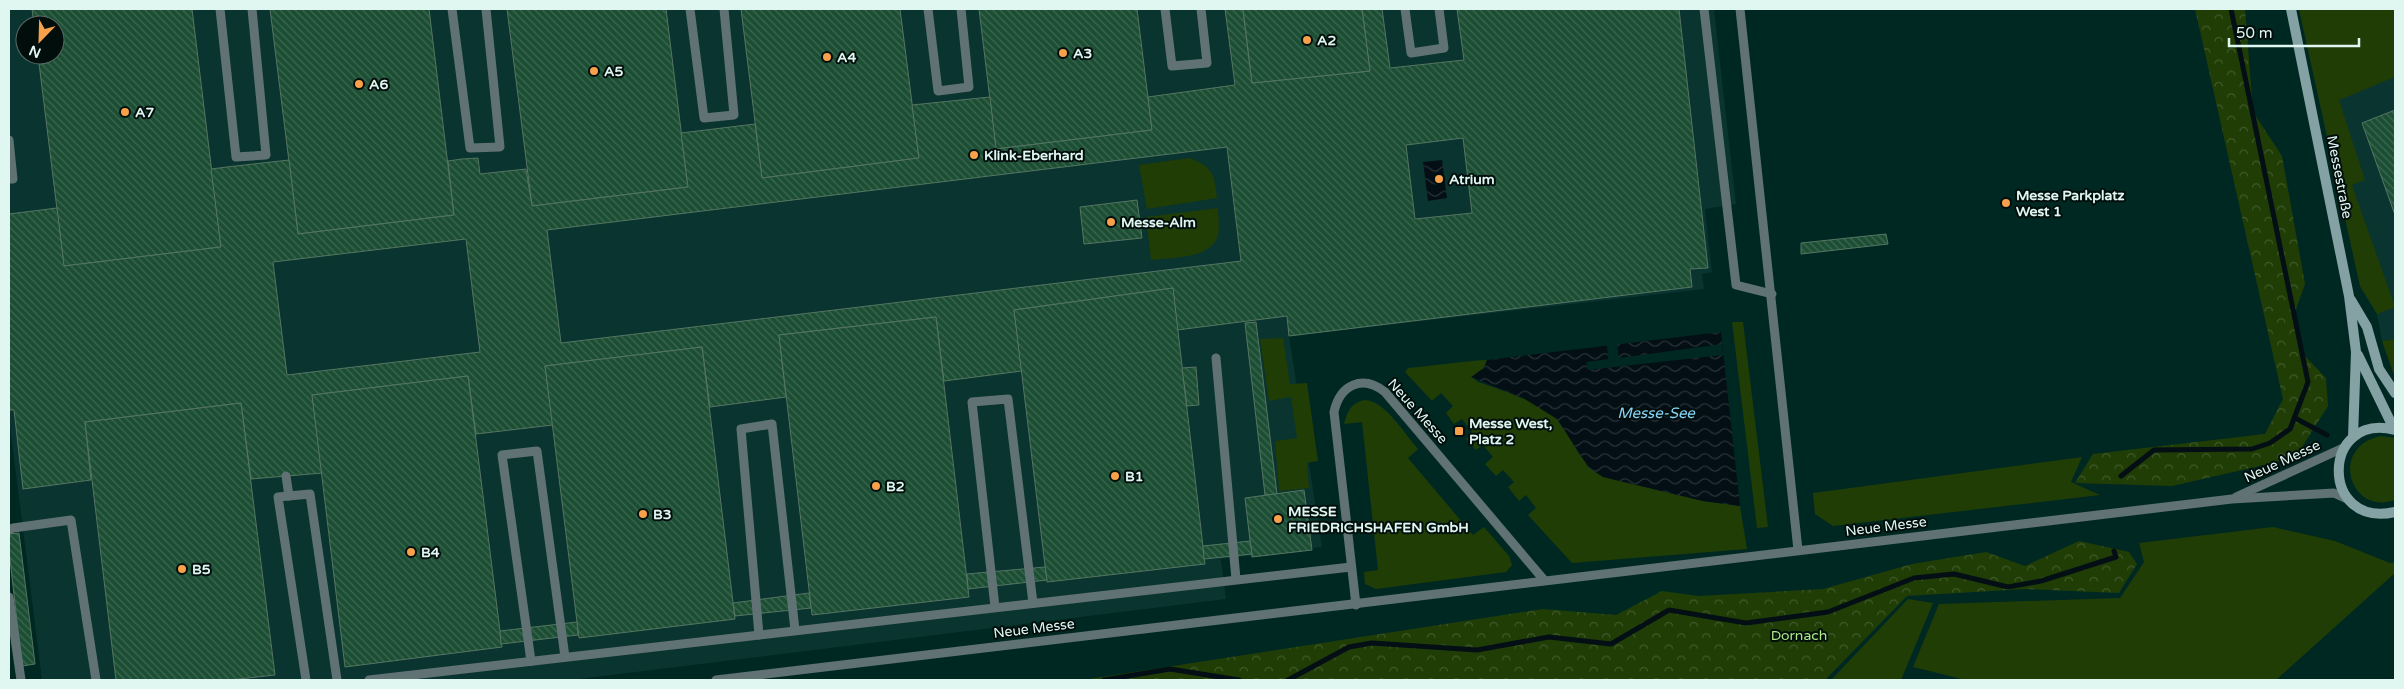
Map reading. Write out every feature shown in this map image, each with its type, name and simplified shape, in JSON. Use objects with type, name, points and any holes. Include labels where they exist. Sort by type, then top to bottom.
[{"type":"street","name":"Messestraße","points":[[2291,9],[2349,296],[2356,352],[2353,437]]},
{"type":"street","points":[[2349,296],[2367,327],[2379,368],[2395,392]]},
{"type":"street","name":"Messestraße","points":[[2356,352],[2395,429]]},
{"type":"street","points":[[2395,429],[2381,427],[2366,430],[2353,437],[2343,448],[2338,464],[2338,479],[2349,500],[2358,508],[2372,513],[2395,512]]},
{"type":"lane","points":[[220,9],[236,157],[248,160],[266,155],[252,9]]},
{"type":"lane","points":[[452,9],[470,148],[500,147],[486,9]]},
{"type":"lane","points":[[690,9],[704,118],[734,115],[724,9]]},
{"type":"lane","points":[[928,9],[938,91],[969,87],[961,9]]},
{"type":"lane","points":[[1165,9],[1172,66],[1207,63],[1201,9]]},
{"type":"lane","points":[[1405,9],[1410,53],[1444,48],[1439,9]]},
{"type":"lane","points":[[1704,9],[1736,285],[1772,294]]},
{"type":"lane","points":[[1740,9],[1798,550]]},
{"type":"lane","points":[[9,140],[13,178],[9,179]]},
{"type":"lane","points":[[1216,358],[1236,579]]},
{"type":"lane","name":"Neue Messe","points":[[1356,605],[1334,412],[1336,399],[1344,390],[1365,382],[1378,386],[1386,392],[1544,580]]},
{"type":"lane","points":[[996,607],[972,402],[1008,399],[1033,603]]},
{"type":"lane","points":[[759,635],[741,428],[772,424],[795,630]]},
{"type":"lane","name":"Neue Messe","points":[[2232,499],[2343,448]]},
{"type":"lane","points":[[531,661],[502,455],[537,451],[564,657]]},
{"type":"lane","points":[[286,476],[289,496]]},
{"type":"lane","name":"Neue Messe","points":[[716,680],[2232,499],[2334,493],[2349,500]]},
{"type":"lane","points":[[306,680],[278,497],[310,494],[337,680]]},
{"type":"lane","points":[[9,530],[72,520],[96,680]]},
{"type":"lane","points":[[369,680],[1351,567]]},
{"type":"lane","points":[[9,596],[21,680]]},
{"type":"shaded area","points":[[9,9],[1714,9],[1736,204],[1705,209],[1712,272],[1702,274],[1704,289],[1289,336],[1322,547],[1221,559],[1226,599],[571,680],[42,680],[9,418]]},
{"type":"shaded area","points":[[2299,9],[2395,9],[2395,339],[2382,341],[2377,314],[2360,286]]},
{"type":"green space","points":[[2195,9],[2245,9],[2253,112],[2282,156],[2305,284],[2295,312],[2304,355],[2326,378],[2328,406],[2295,458],[2172,486],[2075,483],[2093,454],[2265,434],[2283,399]]},
{"type":"green space","points":[[2299,9],[2395,9],[2395,77],[2339,100],[2365,180],[2352,185],[2395,307],[2377,314],[2360,286]]},
{"type":"green space","points":[[1190,158],[1204,165],[1211,173],[1215,183],[1217,198],[1147,209],[1139,165]]},
{"type":"green space","points":[[1218,208],[1218,235],[1214,243],[1207,249],[1189,256],[1151,260],[1146,217]]},
{"type":"green space","points":[[1732,322],[1743,322],[1768,527],[1757,528]]},
{"type":"green space","points":[[1283,338],[1290,384],[1307,383],[1318,461],[1307,463],[1309,488],[1279,491],[1275,441],[1297,438],[1291,397],[1269,401],[1260,339]]},
{"type":"green space","points":[[2395,339],[2395,378],[2382,341]]},
{"type":"green space","points":[[1487,360],[1484,368],[1472,377],[1478,382],[1533,403],[1552,414],[1564,428],[1582,458],[1604,477],[1703,501],[1740,506],[1747,549],[1572,563],[1528,515],[1536,508],[1526,495],[1519,501],[1508,487],[1514,482],[1503,470],[1496,476],[1485,464],[1493,457],[1483,445],[1476,450],[1466,439],[1472,432],[1462,419],[1454,424],[1446,413],[1453,406],[1441,393],[1432,401],[1405,372],[1408,368]]},
{"type":"green space","points":[[1365,400],[1380,406],[1401,427],[1418,449],[1408,458],[1473,535],[1484,527],[1509,556],[1512,565],[1506,572],[1376,589],[1365,584],[1364,572],[1378,570],[1362,422],[1344,424],[1353,405]]},
{"type":"green space","points":[[2381,436],[2395,438],[2395,500],[2379,502],[2366,498],[2357,490],[2351,478],[2350,465],[2354,453],[2365,443]]},
{"type":"green space","points":[[2082,457],[2071,482],[2100,495],[1833,526],[1815,514],[1813,493]]},
{"type":"green space","points":[[2273,527],[2335,541],[2390,563],[2395,562],[2395,573],[2276,680],[1966,680],[1913,667],[1939,604],[2120,598],[2144,562],[2139,543]]},
{"type":"green space","name":"Dornach","points":[[2079,541],[2129,552],[2137,564],[2119,593],[2025,589],[1907,596],[1825,680],[1082,680],[1543,609],[1616,615],[1662,591],[1699,596],[1823,589],[1912,564],[1986,552],[2025,566]]},
{"type":"green space","points":[[1908,599],[1933,603],[1901,680],[1831,680]]},
{"type":"water","points":[[1442,160],[1447,198],[1428,201],[1423,162]]},
{"type":"water","name":"Messe-See","points":[[1721,332],[1740,506],[1703,501],[1603,477],[1589,468],[1557,419],[1523,398],[1471,377],[1484,368],[1487,360]]},
{"type":"pier","points":[[1617,344],[1619,358],[1722,344],[1723,355],[1588,370],[1586,362],[1608,359],[1607,345]]},
{"type":"building","name":"A7","points":[[32,9],[192,9],[221,247],[64,266],[39,65],[65,65],[65,15],[33,15]]},
{"type":"building","name":"A6","points":[[270,9],[429,9],[454,215],[298,234]]},
{"type":"building","name":"A5","points":[[507,9],[666,9],[688,187],[532,206]]},
{"type":"building","name":"A4","points":[[741,9],[900,9],[919,158],[762,178]]},
{"type":"building","name":"A3","points":[[979,9],[1137,9],[1152,130],[996,149]]},
{"type":"building","points":[[1225,9],[1243,9],[1252,83],[1370,71],[1362,9],[1382,9],[1390,68],[1464,60],[1457,9],[1679,9],[1708,268],[1690,269],[1692,287],[1289,336],[1287,316],[1177,330],[1173,288],[1014,310],[1022,371],[944,381],[936,317],[779,335],[786,397],[710,407],[702,347],[545,366],[553,425],[476,434],[468,376],[312,395],[323,473],[251,479],[241,403],[85,422],[91,480],[23,489],[14,410],[9,410],[9,214],[57,208],[64,266],[221,247],[211,169],[289,160],[298,234],[454,215],[448,161],[478,158],[480,174],[526,169],[532,206],[688,187],[681,133],[755,124],[762,178],[919,158],[912,105],[990,97],[996,149],[1152,130],[1148,97],[1235,85]],"holes":[[[1463,138],[1472,213],[1415,219],[1406,145]],[[1227,147],[1241,261],[561,343],[547,230]],[[466,239],[480,352],[287,375],[273,262]]]},
{"type":"building","name":"A2","points":[[1243,9],[1362,9],[1370,71],[1252,83]]},
{"type":"building","points":[[2395,110],[2395,215],[2362,123]]},
{"type":"building","name":"Messe-Alm","points":[[1137,200],[1142,238],[1084,244],[1080,207]]},
{"type":"building","points":[[1886,234],[1888,244],[1801,254],[1801,243]]},
{"type":"building","name":"B1","points":[[1173,288],[1205,564],[1047,582],[1014,310]]},
{"type":"building","name":"B2","points":[[936,317],[969,597],[812,615],[779,335]]},
{"type":"building","points":[[1256,322],[1277,494],[1265,495],[1245,323]]},
{"type":"building","name":"B3","points":[[702,347],[735,619],[579,638],[545,366]]},
{"type":"building","points":[[1196,367],[1199,405],[1187,406],[1182,368]]},
{"type":"building","name":"B4","points":[[468,376],[502,647],[345,667],[312,395]]},
{"type":"building","name":"B5","points":[[241,403],[275,675],[230,680],[116,680],[85,422]]},
{"type":"building","name":"MESSE FRIEDRICHSHAFEN GmbH","points":[[1304,490],[1312,550],[1252,557],[1245,498]]},
{"type":"building","points":[[19,533],[35,664],[22,666],[9,550],[9,534]]},
{"type":"building","points":[[1250,541],[1252,554],[1204,559],[1203,546]]},
{"type":"building","points":[[1045,567],[1047,580],[968,589],[967,574]]},
{"type":"building","points":[[809,593],[811,608],[735,616],[733,603]]},
{"type":"building","points":[[577,622],[578,635],[501,644],[500,631]]},
{"type":"waterway","points":[[2121,476],[2154,450],[2252,449],[2270,443],[2290,429],[2308,382],[2231,9]]},
{"type":"waterway","points":[[2295,418],[2327,435]]},
{"type":"waterway","points":[[1288,680],[1349,647],[1372,643],[1477,650],[1549,637],[1611,644],[1669,610],[1746,623],[1828,612],[1914,578],[1954,574],[2008,587],[2041,581],[2116,557],[2114,551]]},
{"type":"waterway","points":[[1104,680],[1170,669],[1239,680]]},
{"type":"place","name":"A2","points":[[1307,40]]},
{"type":"place","name":"A3","points":[[1063,53]]},
{"type":"place","name":"A4","points":[[827,57]]},
{"type":"place","name":"A5","points":[[594,71]]},
{"type":"place","name":"A6","points":[[359,84]]},
{"type":"place","name":"A7","points":[[125,112]]},
{"type":"place","name":"Klink-Eberhard","points":[[974,155]]},
{"type":"place","name":"Atrium","points":[[1439,179]]},
{"type":"place","name":"Messe Parkplatz West 1","points":[[2006,203]]},
{"type":"place","name":"Messe-Alm","points":[[1111,222]]},
{"type":"place","name":"Messe West, Platz 2","points":[[1459,431]]},
{"type":"place","name":"B1","points":[[1115,476]]},
{"type":"place","name":"B2","points":[[876,486]]},
{"type":"place","name":"B3","points":[[643,514]]},
{"type":"place","name":"MESSE FRIEDRICHSHAFEN GmbH","points":[[1278,519]]},
{"type":"place","name":"B4","points":[[411,552]]},
{"type":"place","name":"B5","points":[[182,569]]}]
